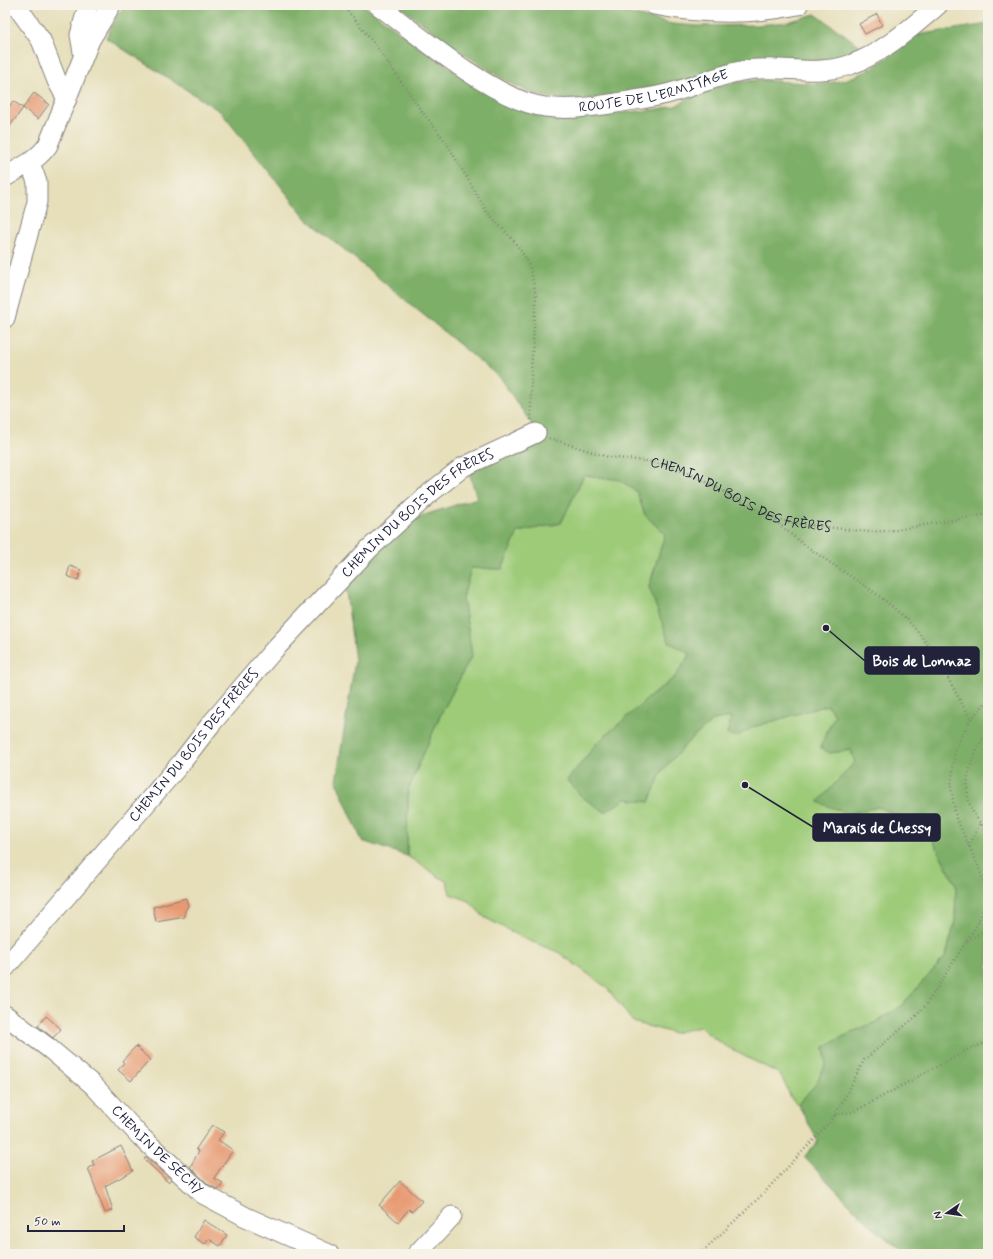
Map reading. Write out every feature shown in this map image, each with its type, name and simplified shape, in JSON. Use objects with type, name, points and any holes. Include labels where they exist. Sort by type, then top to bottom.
[{"type":"street","points":[[16,5],[41,40],[57,81],[67,98]]},
{"type":"street","points":[[84,53],[80,34],[88,5]]},
{"type":"street","points":[[14,168],[40,155],[48,145],[84,53],[96,27],[111,5]]},
{"type":"street","name":"ROUTE DE L'ERMITAGE","points":[[378,5],[444,54],[498,89],[527,103],[550,108],[568,109],[663,95],[743,70],[759,69],[818,72],[842,68],[876,52],[938,5]]},
{"type":"street","points":[[654,5],[686,10],[727,12],[769,10],[798,5]]},
{"type":"street","points":[[5,318],[37,202],[37,182],[14,168]]},
{"type":"street","name":"CHEMIN DU BOIS DES FRÈRES","points":[[5,968],[272,652],[369,549],[430,493],[463,467],[536,433]]},
{"type":"street","name":"CHEMIN DE SÉCHY","points":[[5,1016],[50,1049],[94,1085],[144,1140],[203,1194],[246,1217],[329,1254]]},
{"type":"street","points":[[417,1254],[452,1216]]},
{"type":"path","points":[[342,5],[379,50],[421,110],[446,142],[487,212],[513,240],[526,258],[532,275],[536,296],[530,408],[531,421],[536,433]]},
{"type":"path","name":"CHEMIN DU BOIS DES FRÈRES","points":[[536,433],[608,457],[646,461],[668,466],[693,475],[771,517],[792,524],[869,532],[896,530],[988,514]]},
{"type":"path","points":[[771,517],[802,544],[862,583],[906,618],[925,642],[971,719]]},
{"type":"path","points":[[700,1254],[762,1195],[821,1132],[835,1115],[864,1060],[913,1019],[926,1005],[978,923],[985,903],[987,891],[984,878],[956,818],[951,787],[955,751],[971,719],[988,700]]},
{"type":"path","points":[[988,733],[980,743],[972,760],[968,778],[968,796],[972,812],[988,832]]},
{"type":"path","points":[[969,847],[980,823]]},
{"type":"path","points":[[966,942],[988,929]]},
{"type":"path","points":[[835,1115],[853,1112],[967,1050],[982,1044],[988,1044]]},
{"type":"green space","points":[[125,5],[363,5],[444,64],[497,98],[535,115],[569,117],[653,110],[675,106],[700,93],[730,83],[758,80],[822,84],[845,80],[867,71],[890,56],[916,35],[988,24],[988,1254],[905,1254],[870,1225],[804,1157],[818,1141],[798,1104],[815,1085],[826,1064],[824,1047],[852,1032],[876,1022],[902,1005],[946,956],[955,921],[956,885],[926,827],[878,807],[848,814],[818,802],[855,762],[851,750],[830,753],[820,747],[835,715],[827,705],[753,727],[738,736],[727,735],[731,717],[713,720],[687,743],[662,771],[649,802],[626,799],[605,812],[582,797],[567,780],[599,741],[675,677],[690,654],[669,642],[649,587],[665,534],[645,515],[637,492],[620,480],[584,475],[561,523],[518,532],[502,569],[471,568],[463,598],[472,655],[439,718],[408,790],[407,856],[362,841],[336,781],[355,661],[345,583],[409,520],[477,498],[469,473],[542,439],[499,377],[307,219],[221,112],[106,38],[115,19]]},
{"type":"green space","points":[[398,5],[594,5],[672,24],[697,26],[758,25],[787,22],[815,14],[865,49],[847,57],[685,81],[606,96],[585,99],[565,99],[546,97],[527,91],[505,80],[462,52]]},
{"type":"green space","points":[[584,475],[620,480],[637,492],[645,515],[665,534],[649,587],[690,654],[675,677],[652,695],[586,756],[582,764],[567,781],[604,811],[626,799],[649,802],[662,771],[687,743],[713,720],[732,717],[737,736],[753,727],[827,705],[835,715],[820,747],[830,753],[851,750],[855,762],[819,802],[848,814],[878,807],[926,827],[956,885],[955,921],[946,956],[902,1005],[876,1022],[852,1032],[824,1047],[826,1064],[815,1085],[798,1104],[789,1094],[778,1073],[728,1047],[700,1027],[673,1033],[633,1022],[607,988],[580,968],[558,952],[525,939],[484,917],[469,901],[450,894],[447,882],[407,856],[408,790],[439,718],[472,655],[463,598],[471,568],[502,569],[518,532],[561,523]]},
{"type":"building","points":[[877,14],[882,25],[865,34],[859,24]]},
{"type":"building","points":[[34,93],[49,104],[38,119],[23,108]]},
{"type":"building","points":[[13,101],[23,108],[5,133],[5,112]]},
{"type":"building","points":[[70,566],[81,570],[78,580],[67,576]]},
{"type":"building","points":[[186,898],[188,906],[185,911],[185,917],[156,922],[153,907]]},
{"type":"building","points":[[46,1016],[61,1029],[53,1038],[38,1026]]},
{"type":"building","points":[[136,1046],[150,1060],[131,1081],[118,1070],[124,1063],[122,1061]]},
{"type":"building","points":[[212,1125],[224,1132],[218,1140],[233,1150],[214,1178],[223,1183],[219,1190],[209,1185],[190,1167],[199,1151],[196,1149]]},
{"type":"building","points":[[121,1146],[133,1171],[105,1186],[113,1210],[105,1213],[88,1168],[94,1165],[92,1161]]},
{"type":"building","points":[[146,1157],[171,1179],[168,1182],[144,1159]]},
{"type":"building","points":[[400,1181],[422,1201],[412,1212],[409,1209],[398,1222],[379,1205]]},
{"type":"building","points":[[204,1220],[227,1235],[220,1246],[209,1239],[205,1244],[194,1237]]},
{"type":"place","name":"Bois de Lonnaz","points":[[826,628]]},
{"type":"place","name":"Marais de Chessy","points":[[745,785]]}]
